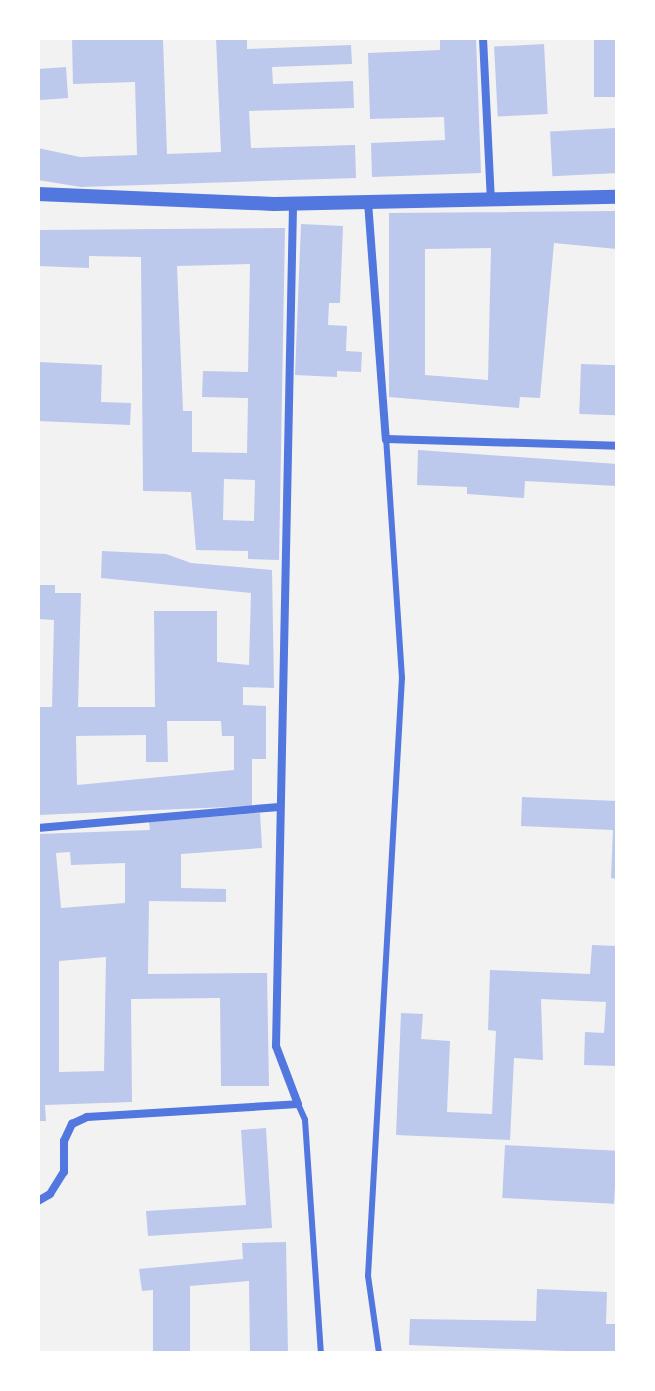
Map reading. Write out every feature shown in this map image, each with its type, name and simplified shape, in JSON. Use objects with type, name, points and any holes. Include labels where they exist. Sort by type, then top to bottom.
[{"type":"street","points":[[483,38],[491,200]]},
{"type":"street","points":[[38,194],[293,204],[617,197]]},
{"type":"street","points":[[368,201],[386,439],[617,446]]},
{"type":"street","points":[[38,1201],[50,1194],[64,1172],[64,1141],[72,1124],[87,1117],[298,1104],[276,1046],[293,204]]},
{"type":"street","points":[[38,828],[279,807]]},
{"type":"lane","points":[[379,1353],[368,1276],[402,678],[386,439]]},
{"type":"lane","points":[[298,1104],[305,1120],[321,1353]]},
{"type":"building","points":[[72,38],[163,38],[167,154],[221,152],[216,38],[247,38],[247,49],[351,45],[352,64],[272,67],[273,84],[353,81],[354,108],[249,111],[251,148],[355,145],[356,178],[81,187],[38,180],[38,148],[80,157],[137,155],[135,82],[73,84]]},
{"type":"building","points":[[440,38],[476,38],[481,173],[372,177],[371,143],[445,140],[444,117],[370,119],[368,53],[440,50]]},
{"type":"building","points":[[594,38],[617,38],[617,97],[594,97]]},
{"type":"building","points":[[544,44],[548,114],[498,117],[494,47]]},
{"type":"building","points":[[66,67],[68,98],[40,100],[38,69]]},
{"type":"building","points":[[615,128],[617,173],[552,176],[550,131]]},
{"type":"building","points":[[617,211],[617,249],[554,243],[540,398],[520,397],[519,408],[389,397],[389,213]],"holes":[[[491,248],[488,380],[425,375],[425,249]]]},
{"type":"building","points":[[301,224],[343,226],[340,303],[329,303],[328,325],[347,326],[346,351],[362,352],[361,372],[337,371],[337,377],[295,375]]},
{"type":"building","points":[[285,228],[279,560],[248,559],[248,551],[196,550],[191,492],[143,491],[141,257],[89,256],[89,268],[38,266],[38,230]],"holes":[[[250,264],[248,372],[203,371],[202,397],[248,398],[247,453],[192,452],[192,411],[183,411],[177,266]],[[224,479],[255,480],[254,521],[223,520]]]},
{"type":"building","points":[[38,362],[102,365],[101,402],[131,403],[130,425],[38,421]]},
{"type":"building","points":[[581,364],[617,365],[615,415],[579,414]]},
{"type":"building","points":[[418,450],[617,464],[617,486],[525,481],[524,498],[467,494],[467,487],[417,485]]},
{"type":"building","points":[[102,551],[166,554],[191,563],[272,570],[274,688],[243,687],[243,705],[266,706],[266,759],[252,759],[252,806],[38,815],[38,707],[52,707],[54,620],[38,619],[38,585],[55,585],[55,593],[81,593],[78,707],[155,707],[154,611],[217,611],[217,662],[249,665],[251,593],[101,578]],"holes":[[[167,721],[221,721],[222,736],[234,736],[234,770],[77,785],[76,736],[146,735],[146,762],[168,762]]]},
{"type":"building","points":[[522,797],[617,801],[617,879],[611,878],[613,830],[521,826]]},
{"type":"building","points":[[260,813],[262,848],[181,854],[181,888],[226,889],[226,902],[149,901],[148,974],[267,973],[269,1086],[221,1086],[220,998],[131,999],[132,1102],[45,1105],[46,1121],[38,1121],[38,834],[150,830],[149,822]],"holes":[[[70,852],[71,865],[125,863],[125,903],[61,908],[56,853]],[[106,957],[104,1071],[59,1072],[59,961]]]},
{"type":"building","points":[[592,945],[617,946],[617,1066],[584,1065],[585,1032],[604,1033],[606,1002],[541,999],[543,1060],[514,1058],[510,1140],[396,1135],[401,1013],[423,1014],[421,1039],[450,1041],[447,1112],[492,1114],[496,1031],[488,1030],[490,970],[590,974]]},
{"type":"building","points":[[266,1128],[272,1228],[148,1236],[146,1211],[246,1205],[241,1130]]},
{"type":"building","points":[[505,1145],[617,1151],[614,1204],[502,1198]]},
{"type":"building","points":[[286,1242],[288,1353],[250,1353],[249,1281],[190,1286],[190,1353],[153,1353],[153,1290],[142,1291],[139,1269],[243,1259],[242,1243]]},
{"type":"building","points":[[537,1289],[607,1292],[606,1324],[617,1324],[617,1353],[409,1345],[410,1319],[536,1321]]}]
